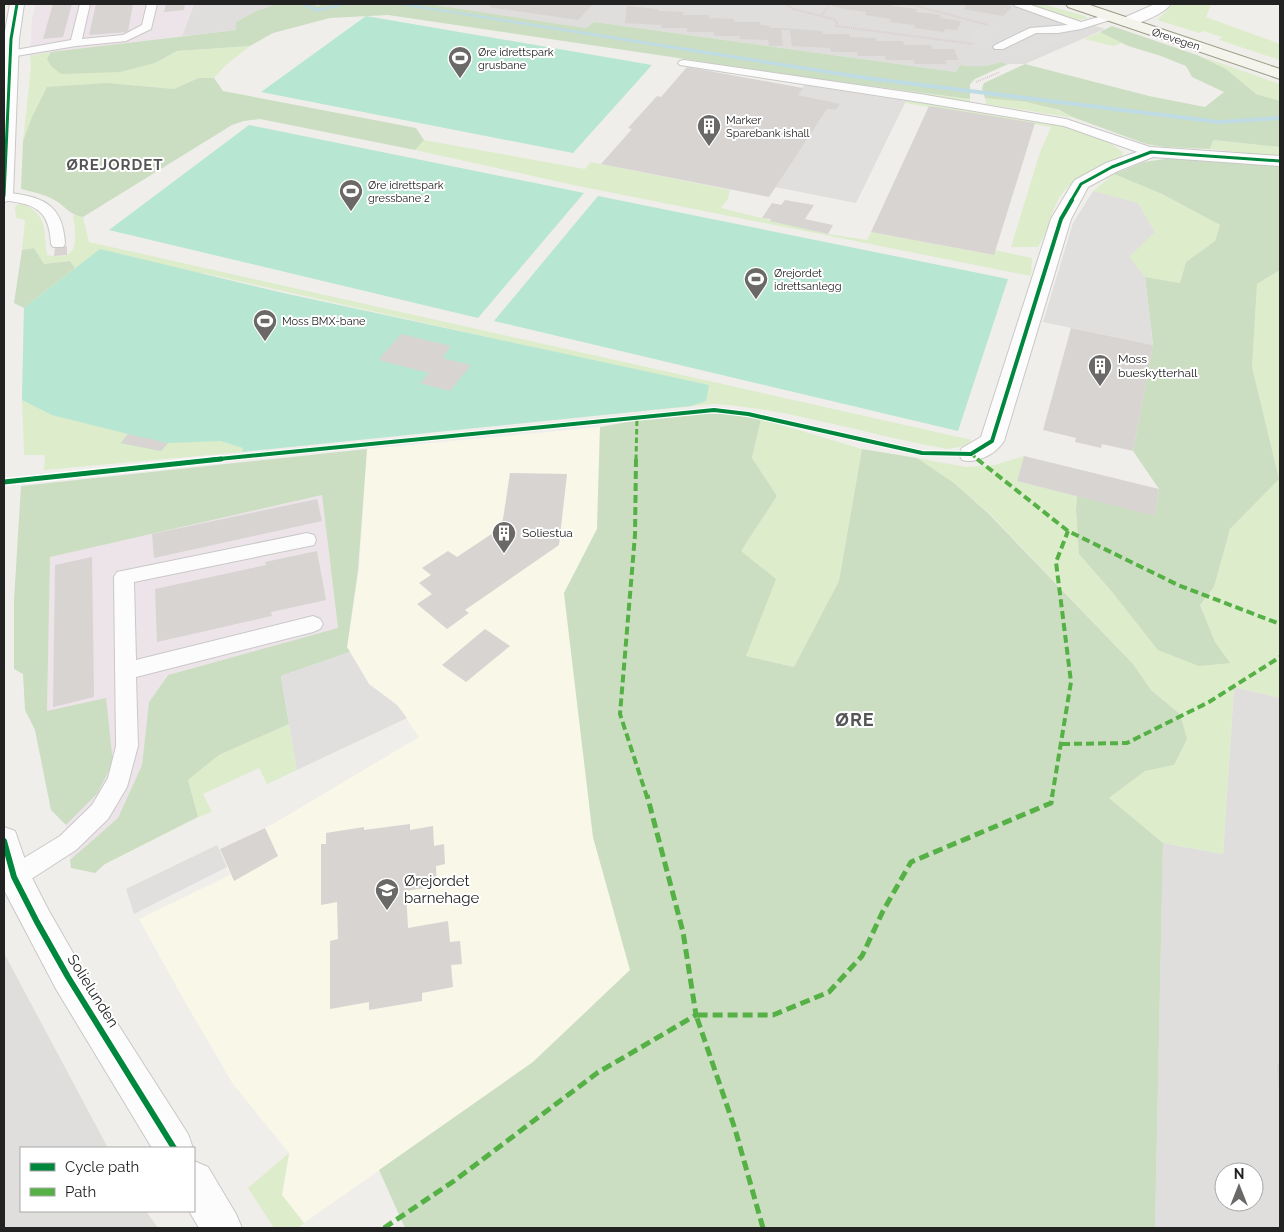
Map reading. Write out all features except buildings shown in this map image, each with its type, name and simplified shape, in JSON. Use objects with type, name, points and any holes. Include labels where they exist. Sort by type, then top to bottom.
[{"type":"street","points":[[4,196],[10,54],[14,12],[17,4]]},
{"type":"street","name":"Ørevegen","points":[[1073,4],[1280,74]]},
{"type":"street","points":[[1126,22],[1156,10],[1164,4]]},
{"type":"street","points":[[971,454],[992,441],[1061,219],[1081,184],[1112,167],[1151,152],[1280,160]]},
{"type":"street","name":"Solielunden","points":[[4,841],[14,877],[68,977],[173,1147]]},
{"type":"street","points":[[195,1183],[222,1228]]},
{"type":"lane","points":[[76,43],[85,4]]},
{"type":"lane","points":[[10,54],[76,43],[126,38],[147,27],[152,4]]},
{"type":"lane","points":[[1019,4],[1081,26]]},
{"type":"lane","points":[[999,47],[1034,30],[1058,30],[1081,26],[1109,17]]},
{"type":"lane","points":[[684,64],[869,94],[920,98],[1066,123],[1151,152]]},
{"type":"lane","points":[[4,196],[27,198],[40,204],[52,214],[58,227],[58,244]]},
{"type":"lane","points":[[14,877],[68,843],[100,812],[119,780],[127,746],[124,577],[307,540]]},
{"type":"lane","points":[[126,670],[314,624]]},
{"type":"path","points":[[786,4],[793,10],[822,15],[837,22],[836,26],[999,47]]},
{"type":"path","points":[[822,15],[830,4]]},
{"type":"path","points":[[909,4],[1025,34]]},
{"type":"shaded area","points":[[36,4],[194,4],[182,36],[30,56],[32,18]]},
{"type":"shaded area","points":[[194,4],[277,4],[259,10],[236,30],[182,36]]},
{"type":"shaded area","points":[[429,4],[1030,4],[1105,29],[1025,64],[1001,62],[977,67],[961,65],[956,72],[594,22],[586,28]]},
{"type":"shaded area","points":[[981,25],[995,29],[988,43],[971,41]]},
{"type":"shaded area","points":[[1053,35],[1064,39],[1023,57],[1011,52]]},
{"type":"shaded area","points":[[804,85],[906,101],[856,203],[775,187],[827,109],[836,110],[839,105],[798,95]]},
{"type":"shaded area","points":[[1093,191],[1138,203],[1155,232],[1129,257],[1145,277],[1153,345],[1043,322],[1073,223]]},
{"type":"shaded area","points":[[600,427],[597,529],[564,593],[593,837],[630,970],[533,1062],[304,1223],[282,1195],[289,1153],[233,1084],[139,919],[230,875],[220,849],[273,824],[419,737],[397,705],[369,684],[347,647],[359,570],[367,449]]},
{"type":"shaded area","points":[[322,495],[338,629],[167,675],[149,702],[142,765],[118,818],[70,860],[66,825],[97,794],[47,712],[50,556]]},
{"type":"shaded area","points":[[350,652],[369,684],[397,705],[407,718],[297,770],[281,676]]},
{"type":"shaded area","points":[[1234,687],[1280,698],[1280,1228],[1155,1228],[1163,843],[1223,854]]},
{"type":"shaded area","points":[[217,845],[227,867],[134,914],[126,889]]},
{"type":"shaded area","points":[[4,953],[107,1147],[20,1147],[20,1212],[147,1212],[158,1228],[4,1228]]},
{"type":"green space","points":[[277,4],[313,4],[317,6],[326,4],[429,4],[586,28],[594,22],[956,72],[960,65],[981,66],[1001,62],[1008,64],[975,79],[970,84],[970,99],[826,80],[388,15],[330,18],[273,33],[250,46],[177,51],[155,63],[120,72],[61,74],[51,66],[47,59],[51,52],[236,30],[236,22],[259,10]]},
{"type":"green space","points":[[1030,4],[1042,4],[1085,16],[1087,19],[1075,20]]},
{"type":"green space","points":[[1173,4],[1211,4],[1206,17],[1280,44],[1280,60],[1219,40],[1222,37],[1203,31],[1199,33],[1160,21],[1158,19]]},
{"type":"green space","name":"Øre idrettspark grusbane","points":[[366,16],[652,65],[573,153],[261,92]]},
{"type":"green space","points":[[1112,26],[1197,55],[1226,69],[1256,94],[1280,101],[1280,147],[1213,140],[1210,149],[1165,147],[1146,144],[1075,118],[1059,110],[1026,102],[985,98],[982,88],[984,83],[1025,64],[1149,96],[1205,107],[1224,92],[1192,77],[1186,66],[1128,46],[1100,32]]},
{"type":"green space","points":[[1100,32],[1122,43],[1113,46],[1084,39]]},
{"type":"green space","points":[[250,46],[226,65],[214,78],[197,78],[174,89],[108,83],[32,117],[23,141],[31,67],[30,56],[51,52],[48,60],[155,63],[177,51]]},
{"type":"green space","points":[[1197,55],[1280,84],[1280,101],[1256,94],[1226,69]]},
{"type":"green space","points":[[683,58],[826,80],[970,99],[970,103],[682,60]]},
{"type":"green space","points":[[198,78],[214,78],[223,91],[416,128],[424,140],[415,150],[260,119],[232,125],[83,217],[71,213],[59,203],[39,193],[21,189],[23,141],[32,117],[47,87],[108,83],[174,89]]},
{"type":"green space","points":[[985,98],[1042,106],[1075,118],[986,104]]},
{"type":"green space","points":[[918,100],[1060,124],[1108,142],[1123,152],[1122,157],[1096,169],[1070,185],[1058,200],[1038,247],[1011,247],[1040,152],[1051,127],[905,103],[906,101]]},
{"type":"green space","name":"Øre idrettspark gressbane 2","points":[[249,125],[584,193],[478,318],[109,230]]},
{"type":"green space","points":[[424,140],[585,169],[591,162],[730,190],[728,199],[721,208],[828,234],[867,240],[871,232],[993,255],[995,250],[1032,258],[1031,276],[573,185],[415,150]]},
{"type":"green space","points":[[1212,140],[1280,147],[1280,157],[1210,149]]},
{"type":"green space","points":[[1178,157],[1280,165],[1280,270],[1257,284],[1252,367],[1279,479],[1230,529],[1214,587],[1200,605],[1215,642],[1230,663],[1199,666],[1158,650],[1079,554],[1076,510],[1077,496],[1155,515],[1159,489],[1133,451],[1153,345],[1145,277],[1180,283],[1186,262],[1215,241],[1220,225],[1162,194],[1114,174],[1144,162]]},
{"type":"green space","points":[[1114,174],[1162,194],[1220,225],[1215,241],[1186,262],[1180,283],[1145,277],[1128,257],[1155,232],[1138,204],[1093,191]]},
{"type":"green space","name":"Ørejordet idrettsanlegg","points":[[598,196],[1008,279],[958,431],[494,321]]},
{"type":"green space","points":[[20,203],[36,212],[40,218],[43,224],[47,255],[66,255],[71,252],[75,240],[73,215],[83,217],[89,242],[972,440],[965,446],[948,449],[773,411],[714,404],[529,422],[558,353],[203,273],[188,432],[244,448],[242,452],[44,470],[45,455],[24,455],[22,400],[24,308],[75,268],[70,261],[44,264],[34,248],[22,250],[25,220],[16,218],[15,207]]},
{"type":"green space","points":[[34,248],[44,264],[70,261],[75,268],[24,308],[14,303],[22,250]]},
{"type":"green space","name":"Moss BMX-bane","points":[[100,249],[279,292],[709,385],[706,401],[691,406],[242,452],[243,448],[220,441],[168,443],[161,451],[121,443],[128,434],[52,415],[22,400],[24,308]]},
{"type":"green space","points":[[1280,270],[1280,698],[1234,687],[1223,854],[1163,843],[1109,798],[1145,771],[1174,765],[1180,714],[1151,690],[1133,664],[989,513],[954,483],[917,458],[966,467],[995,465],[1024,456],[1017,481],[1077,496],[1079,554],[1113,593],[1229,663],[1215,642],[1200,605],[1214,587],[1230,529],[1279,479],[1252,367],[1257,284]]},
{"type":"green space","points":[[724,414],[761,419],[752,458],[777,496],[741,551],[776,579],[746,656],[794,667],[839,581],[862,449],[917,458],[954,483],[988,513],[1133,664],[1151,690],[1180,714],[1187,739],[1174,765],[1145,771],[1109,798],[1163,843],[1155,1228],[405,1228],[379,1170],[533,1062],[630,970],[593,837],[564,593],[597,529],[600,427],[627,422]]},
{"type":"green space","points":[[761,419],[862,449],[839,581],[794,667],[745,656],[775,579],[740,552],[777,496],[752,458]]},
{"type":"green space","points":[[367,449],[358,570],[347,647],[350,652],[281,676],[289,724],[219,755],[188,780],[198,817],[105,864],[95,873],[71,868],[70,860],[118,818],[142,765],[149,702],[168,675],[338,628],[322,495],[50,557],[47,711],[106,698],[113,763],[97,794],[66,825],[51,810],[35,730],[25,710],[23,674],[14,669],[14,600],[21,486]]},
{"type":"green space","points":[[289,724],[297,770],[267,784],[259,768],[203,794],[212,812],[198,817],[188,780],[219,755]]},
{"type":"green space","points":[[289,1153],[282,1195],[304,1223],[298,1228],[274,1228],[248,1188]]},
{"type":"waterway","points":[[303,4],[317,10],[345,4]]},
{"type":"waterway","points":[[398,4],[866,78],[1219,122],[1280,118]]},
{"type":"marked path","points":[[384,1228],[454,1181],[597,1073],[696,1015],[683,932],[653,814],[620,714],[635,535],[637,417]]},
{"type":"marked path","points":[[971,454],[1068,531],[1178,585],[1280,624]]},
{"type":"marked path","points":[[763,1228],[735,1129],[696,1015],[773,1015],[829,992],[862,956],[883,911],[911,862],[1051,803],[1071,682],[1056,562],[1068,531]]},
{"type":"marked path","points":[[1062,744],[1127,743],[1209,702],[1280,657]]},
{"type":"cycle path","points":[[4,196],[11,39],[17,4]]},
{"type":"cycle path","points":[[4,482],[714,410],[748,414],[922,453],[971,454],[992,441],[1061,219],[1081,184],[1112,167],[1151,152],[1280,161]]},
{"type":"cycle path","points":[[4,841],[14,877],[37,922],[68,977],[173,1147]]},
{"type":"place","name":"Øre idrettspark grusbane","points":[[460,79]]},
{"type":"place","name":"Marker Sparebank ishall","points":[[709,147]]},
{"type":"place","name":"Øre idrettspark gressbane 2","points":[[351,212]]},
{"type":"place","name":"Ørejordet idrettsanlegg","points":[[756,300]]},
{"type":"place","name":"Moss BMX-bane","points":[[265,342]]},
{"type":"place","name":"Moss bueskytterhall","points":[[1100,387]]},
{"type":"place","name":"Soliestua","points":[[504,554]]},
{"type":"place","name":"Ørejordet barnehage","points":[[387,911]]},
{"type":"district","name":"ØREJORDET","points":[[115,165]]},
{"type":"district","name":"ØRE","points":[[855,720]]}]
